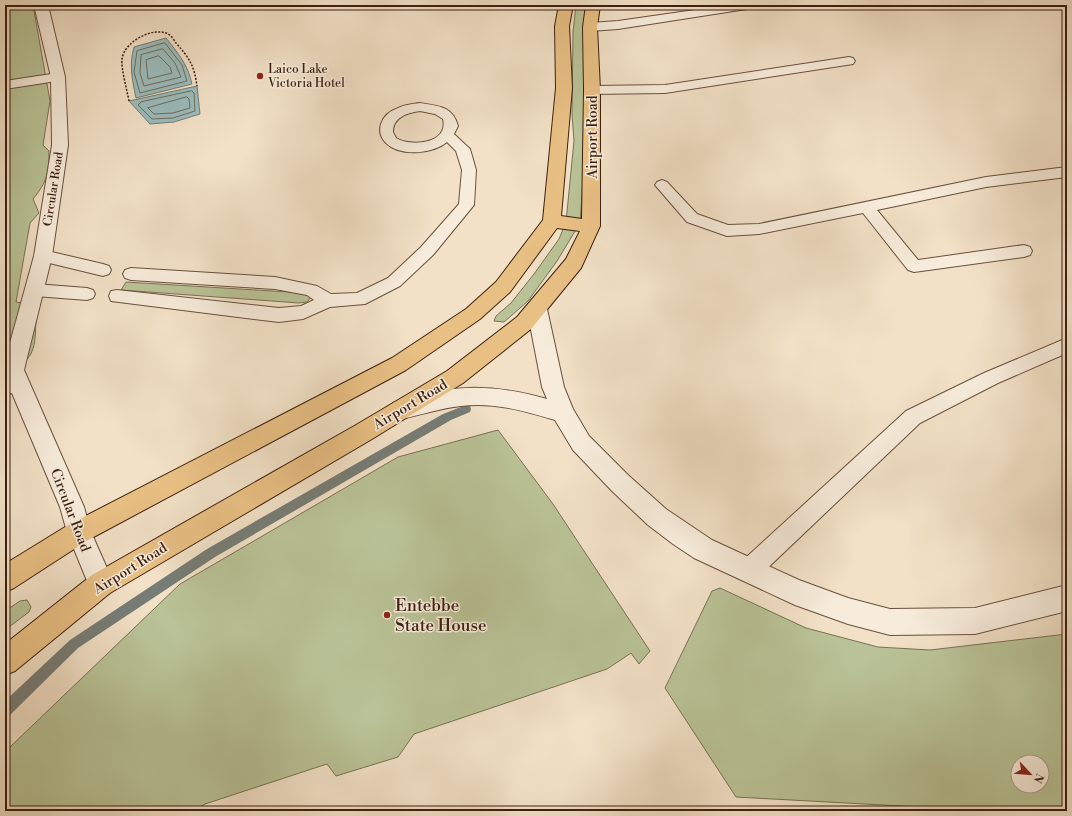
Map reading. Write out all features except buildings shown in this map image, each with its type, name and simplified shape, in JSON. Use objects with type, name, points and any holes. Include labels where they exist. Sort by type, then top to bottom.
[{"type":"highway","name":"Airport Road","points":[[5,579],[79,532],[399,364],[473,314],[503,287],[529,254],[552,221],[564,88],[562,26],[566,5]]},
{"type":"highway","name":"Airport Road","points":[[5,661],[101,584],[455,377],[524,323],[537,309],[574,263],[591,226],[592,90],[590,27],[593,5]]},
{"type":"highway","points":[[552,221],[591,226]]},
{"type":"street","name":"Circular Road","points":[[41,5],[58,77],[60,146],[43,256],[35,290],[9,378],[72,507],[79,532],[101,584]]},
{"type":"street","points":[[537,309],[553,387],[562,413],[581,443],[620,484],[657,517],[682,536],[703,549],[794,592],[848,611],[890,622],[975,621],[1067,598]]},
{"type":"street","points":[[399,411],[453,398],[487,396],[522,401],[562,413]]},
{"type":"lane","points":[[590,27],[625,24],[753,5]]},
{"type":"lane","points":[[592,90],[665,89],[849,61]]},
{"type":"lane","points":[[5,85],[58,77]]},
{"type":"lane","points":[[117,296],[279,315],[303,312],[328,301],[359,299],[394,282],[427,251],[466,205],[469,170],[463,150],[448,136]]},
{"type":"lane","points":[[662,185],[692,218],[727,230],[759,229],[986,182],[1067,172]]},
{"type":"lane","points":[[867,207],[914,266],[1024,251]]},
{"type":"lane","points":[[43,256],[103,270]]},
{"type":"lane","points":[[131,274],[275,283],[311,290],[328,301]]},
{"type":"lane","points":[[35,290],[87,294]]},
{"type":"lane","points":[[748,571],[913,416],[991,378],[1067,345]]},
{"type":"path","points":[[130,101],[122,59],[126,48],[140,36],[162,32],[169,34],[190,60],[194,68],[197,86]]},
{"type":"green space","points":[[5,5],[33,5],[50,101],[43,145],[49,151],[48,171],[44,182],[33,199],[39,213],[30,223],[16,302],[23,303],[36,317],[34,345],[28,358],[5,375]]},
{"type":"green space","points":[[576,5],[585,5],[585,155],[580,223],[557,261],[528,301],[504,322],[494,321],[496,316],[511,303],[534,274],[559,239],[566,222],[574,141],[572,114],[573,32]]},
{"type":"green space","points":[[126,282],[305,293],[311,297],[307,302],[299,303],[121,290]]},
{"type":"green space","name":"Entebbe State House","points":[[498,430],[553,504],[650,651],[639,664],[631,653],[607,669],[414,734],[398,757],[336,776],[327,764],[205,804],[193,811],[5,811],[5,756],[10,747],[180,584],[398,457]]},
{"type":"green space","points":[[720,588],[806,628],[878,647],[930,650],[1067,634],[1067,811],[993,811],[736,797],[665,688],[712,591]]},
{"type":"green space","points":[[27,600],[31,607],[29,612],[5,630],[5,611],[20,601]]},
{"type":"water","points":[[166,38],[185,65],[192,84],[136,98],[131,66],[134,47]]},
{"type":"water","points":[[197,86],[200,114],[174,122],[150,124],[129,101]]},
{"type":"waterway","points":[[5,710],[74,644],[211,553],[447,417],[466,409]]},
{"type":"place","name":"Laico Lake Victoria Hotel","points":[[260,76]]},
{"type":"place","name":"Entebbe State House","points":[[387,615]]}]
